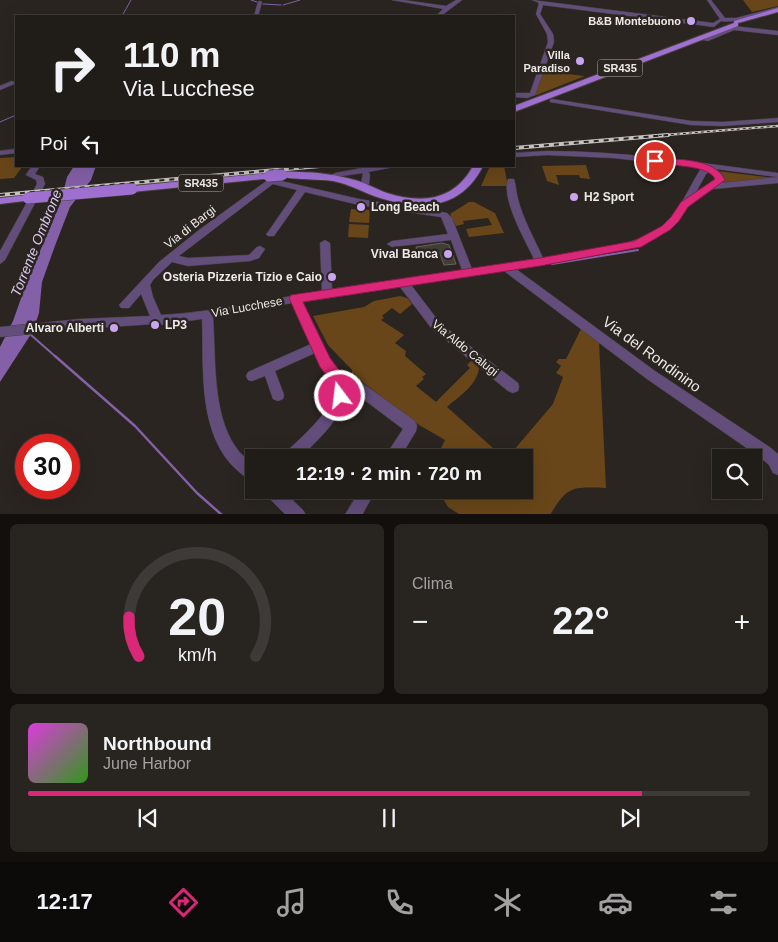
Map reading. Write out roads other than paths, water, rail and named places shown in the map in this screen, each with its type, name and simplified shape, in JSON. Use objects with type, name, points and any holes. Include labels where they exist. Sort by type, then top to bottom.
[{"type":"main road","name":"SR435","points":[[515,109],[731,23],[778,9]]},
{"type":"main road","name":"SR435","points":[[0,201],[270,179],[285,172],[365,179],[389,196],[415,201],[449,197],[466,187],[474,177],[478,167]]},
{"type":"main road","points":[[285,172],[317,176],[351,177],[389,196]]},
{"type":"street","points":[[254,0],[262,1],[256,15]]},
{"type":"street","points":[[394,0],[447,8]]},
{"type":"street","points":[[439,15],[460,0]]},
{"type":"street","points":[[534,0],[541,3],[713,25],[731,23],[778,9]]},
{"type":"street","points":[[709,0],[731,23],[763,31]]},
{"type":"street","points":[[515,95],[532,95],[551,38],[538,14],[541,3]]},
{"type":"street","points":[[706,40],[733,28],[778,33]]},
{"type":"street","points":[[0,88],[12,83]]},
{"type":"street","points":[[552,101],[706,124],[778,120]]},
{"type":"street","points":[[0,153],[15,152]]},
{"type":"street","points":[[518,155],[581,153],[778,176]]},
{"type":"street","points":[[642,159],[678,167],[694,176]]},
{"type":"street","points":[[0,260],[42,184],[40,179],[30,175],[35,167]]},
{"type":"street","points":[[351,177],[382,167]]},
{"type":"street","points":[[708,167],[717,173],[720,178],[712,187]]},
{"type":"street","name":"Via Lucchese","points":[[0,332],[64,322],[158,321],[295,298],[540,262],[637,244],[666,228],[675,219],[685,205],[694,176],[703,172],[708,167]]},
{"type":"street","points":[[365,179],[374,168]]},
{"type":"street","points":[[270,179],[358,202],[441,214],[447,218],[468,272]]},
{"type":"street","name":"Via di Bargi","points":[[125,305],[170,258],[270,179]]},
{"type":"street","name":"Via Lucchese","points":[[685,205],[712,187],[778,180]]},
{"type":"street","points":[[511,181],[510,188],[513,202],[540,262]]},
{"type":"street","points":[[271,234],[303,188]]},
{"type":"street","points":[[392,244],[454,236]]},
{"type":"street","points":[[325,243],[327,294]]},
{"type":"street","points":[[170,258],[188,262],[250,258],[254,257],[260,249]]},
{"type":"street","name":"Via del Rondinino","points":[[506,267],[651,375],[766,453],[774,460],[778,468]]},
{"type":"street","points":[[145,283],[158,321]]},
{"type":"street","name":"Via Aldo Calugi","points":[[403,283],[436,326],[513,387]]},
{"type":"street","points":[[295,298],[317,347],[325,362],[338,378],[342,388],[336,407],[298,449]]},
{"type":"street","points":[[207,314],[211,376],[218,427],[228,450],[245,466]]},
{"type":"street","points":[[252,376],[317,347]]},
{"type":"street","points":[[268,369],[278,395]]},
{"type":"street","points":[[338,378],[354,384],[409,424],[409,431],[397,449]]},
{"type":"street","points":[[281,499],[298,514]]},
{"type":"street","points":[[353,514],[363,499]]},
{"type":"waterway","points":[[123,15],[131,0]]},
{"type":"waterway","points":[[251,0],[257,2]]},
{"type":"waterway","points":[[283,5],[300,0]]},
{"type":"waterway","points":[[263,4],[281,5]]},
{"type":"waterway","points":[[0,122],[15,115]]},
{"type":"waterway","points":[[552,264],[638,250]]},
{"type":"waterway","points":[[31,335],[56,357]]},
{"type":"waterway","points":[[55,356],[135,426],[197,493],[221,514]]},
{"type":"railway","points":[[653,136],[778,126]]},
{"type":"railway","points":[[515,148],[668,135]]},
{"type":"railway","points":[[0,195],[309,167]]},
{"type":"place","name":"B&B Montebuono","points":[[691,21]]},
{"type":"place","name":"Villa Paradiso","points":[[580,61]]},
{"type":"place","name":"H2 Sport","points":[[574,197]]},
{"type":"place","name":"Long Beach","points":[[361,207]]},
{"type":"place","name":"Vival Banca","points":[[448,254]]},
{"type":"place","name":"Osteria Pizzeria Tizio e Caio","points":[[332,277]]},
{"type":"place","name":"LP3","points":[[155,325]]},
{"type":"place","name":"Alvaro Alberti","points":[[114,328]]},
{"type":"water label","name":"Torrente Ombrone","points":[[36,243]]}]
